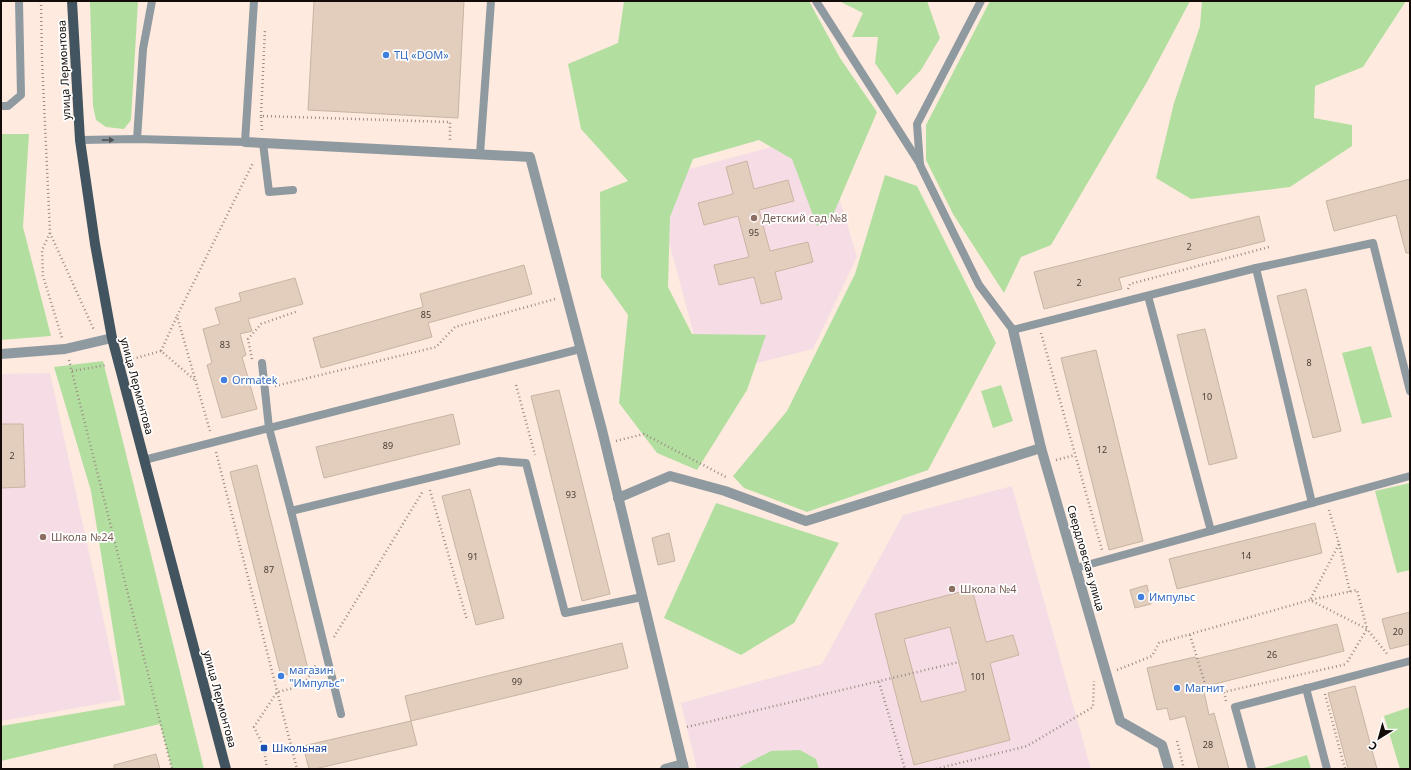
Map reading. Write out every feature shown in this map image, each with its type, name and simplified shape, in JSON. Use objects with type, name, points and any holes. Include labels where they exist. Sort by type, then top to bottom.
[{"type":"main road","name":"улица Лермонтова","points":[[72,1],[80,140],[95,244],[112,338],[226,769]]},
{"type":"street","points":[[245,142],[530,157],[602,430],[684,767],[665,769]]},
{"type":"street","name":"Свердловская улица","points":[[1013,330],[1041,448],[1120,721],[1162,745],[1169,769]]},
{"type":"street","points":[[1,354],[65,349],[112,338]]},
{"type":"street","points":[[618,498],[670,476],[725,491],[806,521],[1041,448]]},
{"type":"lane","points":[[1,106],[8,106],[21,95],[19,1]]},
{"type":"lane","points":[[137,140],[143,49],[152,1]]},
{"type":"lane","points":[[80,140],[245,142],[254,1]]},
{"type":"lane","points":[[480,154],[491,1]]},
{"type":"lane","points":[[816,1],[920,165],[979,285],[1013,330],[1256,268],[1373,243],[1410,391]]},
{"type":"lane","points":[[920,165],[917,124],[981,1]]},
{"type":"lane","points":[[263,143],[269,192],[293,190]]},
{"type":"lane","points":[[1256,268],[1312,503]]},
{"type":"lane","points":[[1148,296],[1211,531]]},
{"type":"lane","points":[[144,460],[580,349]]},
{"type":"lane","points":[[262,363],[269,428],[341,714]]},
{"type":"lane","points":[[291,511],[499,461],[526,463],[565,613],[642,597]]},
{"type":"lane","points":[[1076,568],[1410,476]]},
{"type":"lane","points":[[1252,769],[1235,707],[1410,661]]},
{"type":"lane","points":[[1306,688],[1327,769]]},
{"type":"path","points":[[41,1],[42,60],[50,233],[99,341]]},
{"type":"path","points":[[161,352],[177,316],[263,143],[261,116],[266,22]]},
{"type":"path","points":[[261,116],[450,122],[450,135]]},
{"type":"path","points":[[50,233],[42,250],[43,276],[72,372],[172,769]]},
{"type":"path","points":[[265,389],[436,347],[455,327],[556,299],[558,306]]},
{"type":"path","points":[[253,361],[248,339],[261,324],[298,311]]},
{"type":"path","points":[[177,316],[197,381],[297,769]]},
{"type":"path","points":[[146,356],[161,352]]},
{"type":"path","points":[[161,352],[197,381]]},
{"type":"path","points":[[72,372],[110,364]]},
{"type":"path","points":[[516,384],[536,461]]},
{"type":"path","points":[[612,443],[644,434],[728,478]]},
{"type":"path","points":[[1059,459],[1075,455]]},
{"type":"path","points":[[428,484],[467,620]]},
{"type":"path","points":[[267,769],[264,748],[254,727],[278,692],[303,686],[424,490]]},
{"type":"path","points":[[1339,544],[1350,592]]},
{"type":"path","points":[[1110,672],[1152,656],[1159,643],[1310,600],[1367,629],[1388,655]]},
{"type":"path","points":[[1190,634],[1206,687],[1224,692]]},
{"type":"path","points":[[687,727],[959,662]]},
{"type":"path","points":[[1319,670],[1345,769]]},
{"type":"path","points":[[936,769],[1027,746],[1093,708],[1094,678]]},
{"type":"path","points":[[879,682],[904,769]]},
{"type":"path","points":[[1177,741],[1184,769]]},
{"type":"shaded area","name":"Детский сад №8","points":[[820,134],[857,257],[813,349],[705,376],[652,179]]},
{"type":"shaded area","name":"Школа №24","points":[[50,373],[121,700],[1,721],[1,374]]},
{"type":"shaded area","name":"Школа №4","points":[[1012,486],[1091,769],[697,769],[681,703],[822,664],[903,515]]},
{"type":"green space","points":[[90,1],[138,1],[131,120],[124,129],[106,127],[96,120],[93,106]]},
{"type":"green space","points":[[624,1],[809,1],[840,58],[877,112],[833,215],[817,226],[792,159],[759,140],[693,159],[670,217],[668,287],[692,334],[766,335],[747,390],[697,470],[657,453],[619,403],[628,315],[601,277],[600,192],[628,181],[581,129],[568,64],[618,43]]},
{"type":"green space","points":[[839,1],[927,1],[940,38],[921,70],[897,95],[875,63],[878,37],[852,37],[863,13]]},
{"type":"green space","points":[[990,1],[1190,1],[1147,82],[1051,245],[1021,257],[1004,293],[953,214],[926,160],[926,125]]},
{"type":"green space","points":[[1202,1],[1406,1],[1363,67],[1315,86],[1314,118],[1352,125],[1352,146],[1290,187],[1191,199],[1156,178],[1174,103],[1200,26]]},
{"type":"green space","points":[[1,134],[29,134],[23,227],[51,336],[1,340]]},
{"type":"green space","points":[[885,175],[917,186],[996,343],[928,470],[807,512],[744,488],[733,476],[787,411],[855,274]]},
{"type":"green space","points":[[1371,346],[1392,417],[1362,424],[1342,353]]},
{"type":"green space","points":[[103,361],[204,769],[172,769],[160,724],[1,761],[1,726],[125,705],[91,491],[54,367]]},
{"type":"green space","points":[[1001,385],[1013,421],[993,428],[981,391]]},
{"type":"green space","points":[[1410,483],[1410,570],[1397,573],[1375,491]]},
{"type":"green space","points":[[716,503],[839,543],[794,623],[741,655],[664,618]]},
{"type":"green space","points":[[1410,707],[1410,769],[1400,769],[1384,716]]},
{"type":"green space","points":[[800,750],[816,759],[819,769],[739,769],[740,767],[771,751]]},
{"type":"green space","points":[[1307,755],[1311,769],[1264,769],[1264,768]]},
{"type":"building","name":"ТЦ «DOM»","points":[[314,1],[464,1],[458,118],[308,110]]},
{"type":"building","points":[[747,161],[754,189],[788,180],[794,201],[759,210],[770,251],[808,242],[813,262],[775,272],[782,299],[761,304],[754,277],[719,285],[714,265],[749,257],[738,216],[704,225],[698,203],[733,194],[726,167]]},
{"type":"building","points":[[1410,179],[1410,253],[1406,253],[1396,215],[1334,231],[1326,201]]},
{"type":"building","points":[[1259,216],[1265,241],[1119,278],[1122,289],[1044,309],[1034,272]]},
{"type":"building","points":[[524,265],[532,294],[428,323],[432,337],[321,368],[313,338],[423,307],[420,294]]},
{"type":"building","points":[[295,278],[303,304],[248,319],[252,331],[240,334],[246,355],[242,357],[257,409],[222,418],[207,365],[212,363],[203,329],[220,324],[215,308],[241,301],[239,293]]},
{"type":"building","points":[[1306,289],[1341,431],[1313,438],[1277,296]]},
{"type":"building","points":[[1205,329],[1237,458],[1209,465],[1177,335]]},
{"type":"building","points":[[1096,350],[1143,541],[1109,550],[1061,358]]},
{"type":"building","points":[[559,390],[610,594],[582,601],[531,396]]},
{"type":"building","points":[[453,414],[460,444],[324,478],[316,447]]},
{"type":"building","points":[[1,424],[23,424],[25,487],[1,488]]},
{"type":"building","points":[[257,465],[308,669],[281,676],[230,472]]},
{"type":"building","points":[[470,489],[504,618],[476,625],[442,496]]},
{"type":"building","points":[[1315,523],[1322,553],[1177,589],[1169,559]]},
{"type":"building","points":[[669,533],[675,561],[658,565],[652,538]]},
{"type":"building","name":"Импульс","points":[[1147,585],[1151,604],[1135,608],[1130,590]]},
{"type":"building","points":[[972,589],[986,642],[1013,635],[1019,655],[990,663],[1010,740],[914,765],[875,614]],"holes":[[[950,627],[966,691],[921,702],[904,639]]]},
{"type":"building","points":[[1410,612],[1410,644],[1390,649],[1382,619]]},
{"type":"building","points":[[1337,624],[1344,651],[1203,687],[1209,715],[1214,713],[1229,769],[1199,769],[1185,716],[1170,720],[1167,708],[1157,710],[1147,668],[1195,657],[1196,659]]},
{"type":"building","points":[[622,643],[628,668],[411,721],[405,696]]},
{"type":"building","points":[[1355,686],[1377,769],[1348,769],[1328,693]]},
{"type":"building","points":[[411,721],[417,745],[315,769],[309,769],[303,746]]},
{"type":"building","points":[[156,754],[160,769],[114,769],[114,765]]},
{"type":"place","name":"ТЦ «DOM»","points":[[386,55]]},
{"type":"place","name":"Детский сад №8","points":[[754,218]]},
{"type":"place","name":"Ormatek","points":[[224,380]]},
{"type":"place","name":"Школа №24","points":[[43,537]]},
{"type":"place","name":"Школа №4","points":[[952,589]]},
{"type":"place","name":"Импульс","points":[[1141,597]]},
{"type":"place","name":"магазин \"Импульс\"","points":[[281,676]]},
{"type":"place","name":"Магнит","points":[[1177,688]]},
{"type":"place","name":"Школьная","points":[[264,748]]}]
